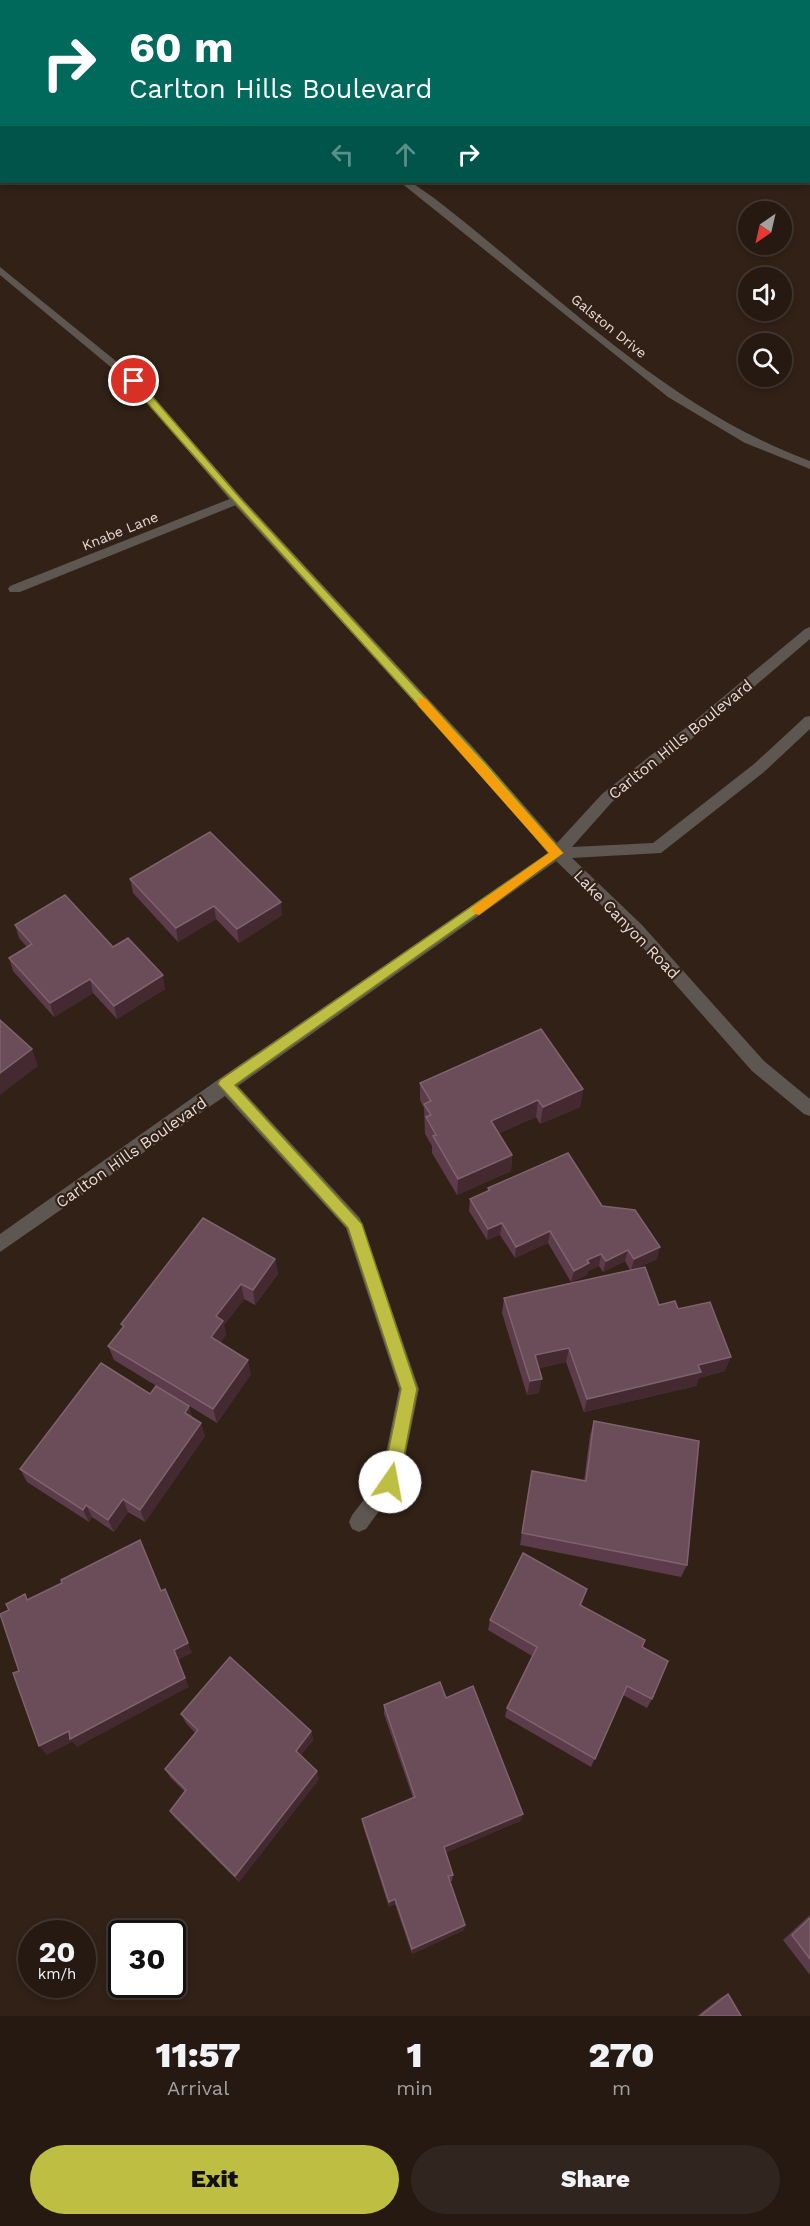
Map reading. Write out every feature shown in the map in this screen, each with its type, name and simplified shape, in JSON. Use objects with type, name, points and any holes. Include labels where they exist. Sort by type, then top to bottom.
[{"type":"street","name":"Galston Drive","points":[[406,183],[686,406],[739,437],[777,454],[810,465]]},
{"type":"street","name":"Lake Canyon Road","points":[[0,270],[134,381],[237,500],[483,768],[557,853],[636,928],[758,1066],[810,1109]]},
{"type":"street","name":"Knabe Lane","points":[[15,589],[237,500]]},
{"type":"street","name":"Carlton Hills Boulevard","points":[[0,1244],[557,853],[607,798],[703,722],[810,632]]},
{"type":"street","points":[[557,853],[657,849],[759,768],[810,721]]},
{"type":"street","points":[[225,1084],[354,1224],[409,1389],[390,1482],[359,1522]]},
{"type":"building","points":[[210,832],[281,902],[237,929],[214,906],[176,928],[130,879]]},
{"type":"building","points":[[65,895],[113,947],[128,938],[163,975],[114,1006],[90,979],[50,1003],[9,958],[32,944],[15,925]]},
{"type":"building","points":[[0,1020],[32,1049],[0,1073]]},
{"type":"building","points":[[541,1029],[583,1089],[543,1107],[538,1100],[491,1121],[512,1155],[458,1179],[433,1136],[436,1135],[426,1117],[431,1115],[424,1104],[431,1101],[420,1083]]},
{"type":"building","points":[[568,1153],[602,1206],[635,1210],[660,1247],[634,1259],[628,1250],[606,1261],[601,1254],[587,1260],[589,1263],[574,1271],[550,1231],[516,1247],[502,1223],[488,1229],[470,1199],[490,1190],[488,1188]]},
{"type":"building","points":[[203,1218],[275,1259],[253,1290],[241,1284],[216,1316],[223,1321],[211,1337],[248,1360],[213,1409],[108,1346],[124,1326],[121,1324]]},
{"type":"building","points":[[645,1267],[659,1305],[675,1301],[678,1309],[710,1302],[731,1357],[698,1365],[701,1372],[587,1399],[569,1348],[535,1355],[542,1379],[530,1381],[504,1298]]},
{"type":"building","points":[[101,1363],[150,1394],[156,1386],[189,1406],[185,1413],[201,1423],[140,1510],[123,1499],[108,1520],[86,1505],[83,1510],[20,1469]]},
{"type":"building","points":[[594,1421],[699,1441],[687,1565],[522,1533],[532,1471],[586,1481]]},
{"type":"building","points":[[140,1540],[161,1591],[165,1589],[188,1643],[174,1650],[185,1678],[70,1739],[69,1731],[39,1746],[13,1673],[19,1671],[0,1614],[9,1610],[6,1604],[25,1594],[27,1600]]},
{"type":"building","points":[[523,1553],[587,1589],[580,1605],[645,1640],[642,1647],[668,1661],[652,1699],[627,1686],[595,1759],[507,1708],[537,1647],[490,1620]]},
{"type":"building","points":[[230,1657],[311,1731],[296,1751],[317,1771],[235,1876],[170,1811],[186,1790],[165,1769],[198,1730],[181,1714]]},
{"type":"building","points":[[440,1682],[446,1698],[473,1686],[523,1814],[444,1847],[453,1875],[448,1876],[465,1925],[412,1949],[395,1899],[389,1902],[362,1819],[415,1797],[384,1705]]},
{"type":"building","points":[[810,1918],[810,1959],[792,1935]]},
{"type":"building","points":[[728,1994],[741,2016],[700,2016]]},
{"type":"slow traffic","points":[[422,702],[557,853],[479,910]]},
{"type":"route","points":[[134,381],[237,500],[483,768],[557,853],[487,904],[225,1084],[354,1224],[409,1389],[390,1482]]}]
